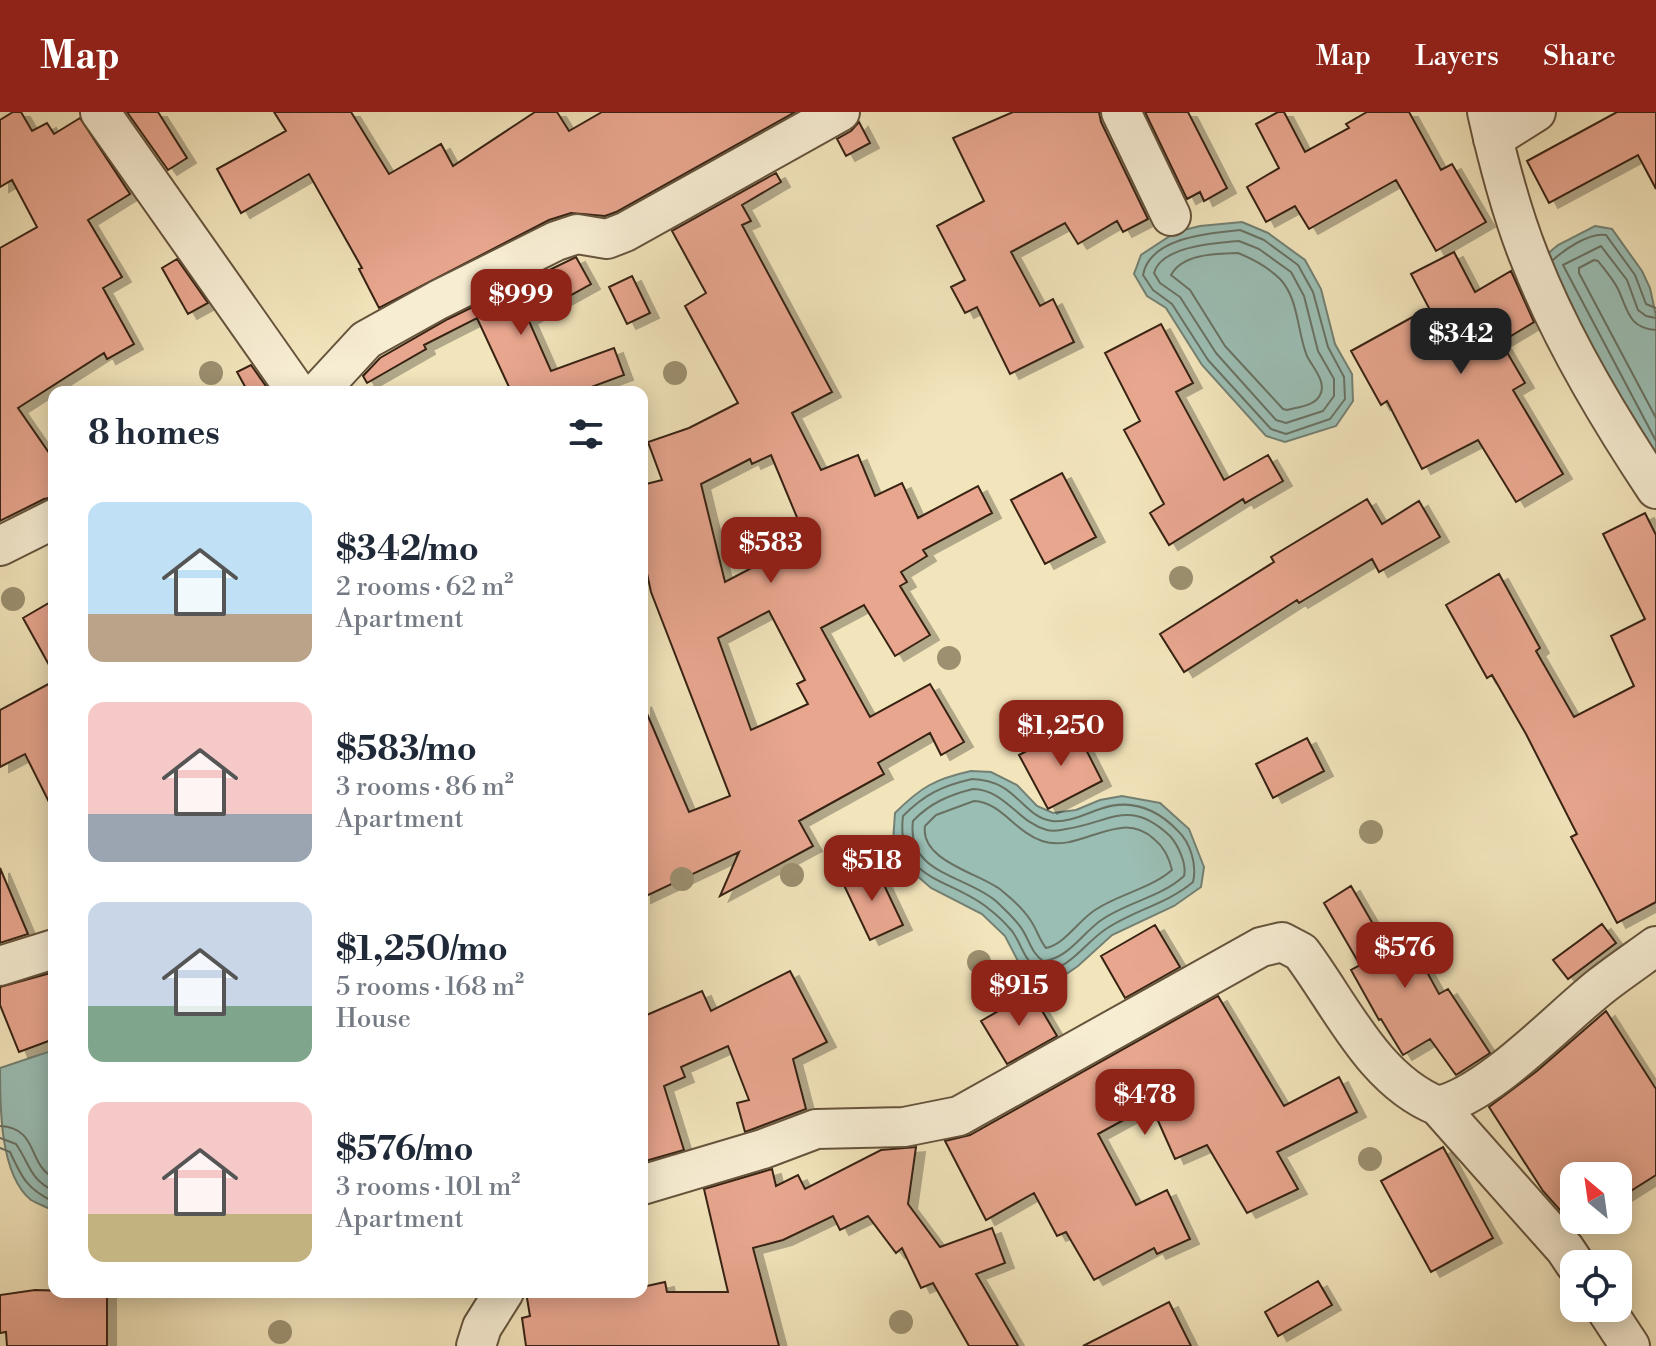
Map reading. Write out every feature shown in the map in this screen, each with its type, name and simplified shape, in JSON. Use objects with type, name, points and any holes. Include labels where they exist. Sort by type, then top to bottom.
[{"type":"street","points":[[100,112],[293,386]]},
{"type":"street","points":[[324,386],[366,340],[397,321],[556,241],[577,234],[607,239],[625,232],[840,112]]},
{"type":"street","points":[[1121,112],[1171,216]]},
{"type":"street","points":[[1536,112],[1490,125],[1530,260],[1592,385],[1656,489]]},
{"type":"street","points":[[0,546],[48,522]]},
{"type":"street","points":[[648,1183],[763,1149],[816,1129],[904,1127],[959,1116],[1261,947],[1282,942],[1301,952],[1388,1073],[1408,1090],[1438,1106],[1566,1250]]},
{"type":"street","points":[[1438,1106],[1454,1102],[1502,1070],[1601,985],[1656,946]]},
{"type":"street","points":[[0,966],[48,951]]},
{"type":"street","points":[[476,1346],[482,1327],[500,1298]]},
{"type":"street","points":[[1614,1322],[1630,1346]]},
{"type":"water","points":[[1242,222],[1268,233],[1305,260],[1321,289],[1335,344],[1352,374],[1353,401],[1336,426],[1285,442],[1266,436],[1202,365],[1166,308],[1147,296],[1134,274],[1141,255],[1176,232]]},
{"type":"water","points":[[1595,226],[1612,229],[1642,271],[1650,288],[1656,316],[1656,467],[1653,467],[1545,256],[1558,245]]},
{"type":"water","points":[[971,771],[991,772],[1017,785],[1037,806],[1053,813],[1076,810],[1100,800],[1122,796],[1160,803],[1189,829],[1204,867],[1201,887],[1174,906],[1112,935],[1062,977],[1039,980],[1021,967],[1005,936],[982,914],[931,888],[907,867],[893,842],[895,813],[904,804],[929,785]]},
{"type":"water","points":[[48,1052],[48,1208],[31,1200],[13,1174],[4,1140],[0,1068]]},
{"type":"building","points":[[13,112],[21,112],[32,131],[47,123],[54,134],[80,118],[130,194],[88,220],[122,277],[103,288],[134,344],[107,359],[104,353],[18,408],[48,451],[48,498],[0,521],[0,248],[37,227],[12,180],[0,187],[0,120]]},
{"type":"building","points":[[127,112],[158,112],[187,158],[168,170]]},
{"type":"building","points":[[274,112],[351,112],[389,174],[441,144],[453,166],[535,112],[557,112],[569,131],[602,112],[795,112],[616,212],[605,216],[571,213],[549,220],[379,308],[359,269],[362,268],[309,174],[241,213],[217,169],[286,131]]},
{"type":"building","points":[[1013,112],[1099,112],[1148,219],[1123,232],[1117,221],[1078,244],[1065,223],[1011,252],[1040,306],[1053,299],[1074,342],[1010,374],[977,307],[965,313],[951,287],[965,280],[937,226],[984,201],[953,138]]},
{"type":"building","points":[[1145,112],[1188,112],[1227,188],[1204,201],[1200,192],[1187,199]]},
{"type":"building","points":[[1284,112],[1305,152],[1349,128],[1346,124],[1367,112],[1409,112],[1441,170],[1452,164],[1486,222],[1436,251],[1396,180],[1309,229],[1295,206],[1266,222],[1247,187],[1279,168],[1256,124]]},
{"type":"building","points":[[1617,112],[1656,112],[1656,189],[1638,155],[1549,203],[1527,161]]},
{"type":"building","points":[[859,122],[870,143],[846,156],[837,139]]},
{"type":"building","points":[[776,173],[781,182],[742,205],[751,221],[742,225],[832,392],[792,413],[821,470],[858,455],[875,496],[902,483],[918,518],[978,486],[992,513],[923,550],[927,556],[901,572],[907,582],[900,586],[930,635],[895,656],[864,605],[821,628],[870,717],[930,684],[964,742],[941,755],[930,733],[878,763],[884,774],[799,821],[813,846],[720,896],[739,852],[648,895],[648,716],[689,812],[730,796],[648,578],[648,484],[662,480],[648,442],[689,428],[738,403],[685,306],[706,293],[672,231]],"holes":[[[771,455],[806,539],[725,582],[701,484],[750,459],[752,464]],[[769,611],[805,680],[797,684],[808,704],[751,730],[718,638]]]},
{"type":"building","points":[[1454,252],[1475,292],[1511,271],[1534,322],[1501,342],[1525,383],[1513,390],[1563,474],[1516,502],[1478,440],[1422,469],[1387,401],[1381,405],[1351,351],[1429,308],[1411,274]]},
{"type":"building","points":[[576,257],[591,284],[528,319],[551,371],[614,348],[624,375],[594,386],[509,386],[477,318],[424,345],[426,349],[367,383],[363,376],[380,358],[448,319]]},
{"type":"building","points":[[177,259],[208,303],[188,314],[162,268]]},
{"type":"building","points":[[632,276],[650,313],[627,324],[609,287]]},
{"type":"building","points":[[1161,324],[1193,383],[1176,392],[1224,480],[1268,455],[1283,481],[1245,503],[1243,499],[1169,545],[1150,513],[1164,504],[1124,430],[1140,421],[1105,353]]},
{"type":"building","points":[[251,365],[266,386],[245,386],[237,372]]},
{"type":"building","points":[[1062,473],[1096,537],[1045,564],[1011,500]]},
{"type":"building","points":[[1367,499],[1382,524],[1419,501],[1440,537],[1379,572],[1372,559],[1299,603],[1297,600],[1184,672],[1160,634],[1274,562],[1271,557]]},
{"type":"building","points":[[1645,513],[1656,535],[1656,902],[1617,923],[1571,837],[1577,834],[1526,734],[1492,675],[1487,678],[1446,605],[1499,574],[1540,648],[1536,651],[1574,717],[1634,686],[1611,636],[1645,619],[1603,534]]},
{"type":"building","points":[[48,603],[48,663],[23,618]]},
{"type":"building","points":[[48,684],[48,800],[25,754],[0,767],[0,710]]},
{"type":"building","points":[[1074,726],[1102,781],[1048,809],[1019,755]]},
{"type":"building","points":[[1307,738],[1324,771],[1273,798],[1256,764]]},
{"type":"building","points":[[875,866],[903,925],[870,940],[842,881]]},
{"type":"building","points":[[0,868],[28,934],[0,943]]},
{"type":"building","points":[[1351,886],[1388,950],[1409,939],[1439,994],[1448,989],[1490,1053],[1456,1075],[1430,1039],[1403,1055],[1351,970],[1360,965],[1324,903]]},
{"type":"building","points":[[1602,924],[1616,943],[1568,979],[1553,960]]},
{"type":"building","points":[[1155,925],[1180,967],[1125,998],[1101,956]]},
{"type":"building","points":[[790,971],[827,1042],[793,1059],[806,1109],[745,1132],[737,1103],[749,1100],[728,1046],[681,1067],[685,1077],[664,1086],[684,1150],[648,1160],[648,1014],[702,991],[711,1011]]},
{"type":"building","points":[[48,974],[48,1041],[19,1052],[0,1005],[0,987]]},
{"type":"building","points":[[1031,992],[1057,1036],[1007,1064],[981,1021]]},
{"type":"building","points":[[1218,996],[1284,1106],[1339,1077],[1357,1112],[1277,1152],[1298,1189],[1247,1213],[1207,1145],[1175,1159],[1151,1105],[1098,1134],[1136,1205],[1167,1190],[1190,1239],[1157,1254],[1154,1248],[1094,1280],[1066,1232],[1057,1236],[1034,1193],[986,1220],[945,1141],[970,1135]]},
{"type":"building","points":[[1606,1011],[1656,1089],[1656,1175],[1632,1190],[1632,1162],[1560,1162],[1560,1210],[1543,1191],[1489,1107],[1537,1071]]},
{"type":"building","points":[[916,1147],[908,1204],[940,1247],[992,1228],[1005,1263],[976,1274],[1018,1346],[969,1346],[933,1283],[921,1288],[902,1248],[896,1253],[868,1216],[840,1230],[833,1216],[783,1240],[753,1248],[779,1346],[526,1346],[522,1318],[530,1316],[527,1298],[648,1298],[648,1286],[665,1282],[667,1292],[728,1292],[704,1189],[772,1169],[776,1186],[798,1175],[805,1189],[881,1150]]},
{"type":"building","points":[[1443,1147],[1493,1238],[1431,1272],[1381,1181]]},
{"type":"building","points":[[1318,1281],[1332,1305],[1278,1336],[1265,1312]]},
{"type":"building","points":[[48,1290],[48,1298],[107,1298],[107,1346],[7,1346],[6,1332],[0,1333],[0,1295]]},
{"type":"building","points":[[1169,1302],[1191,1346],[1083,1346]]}]
